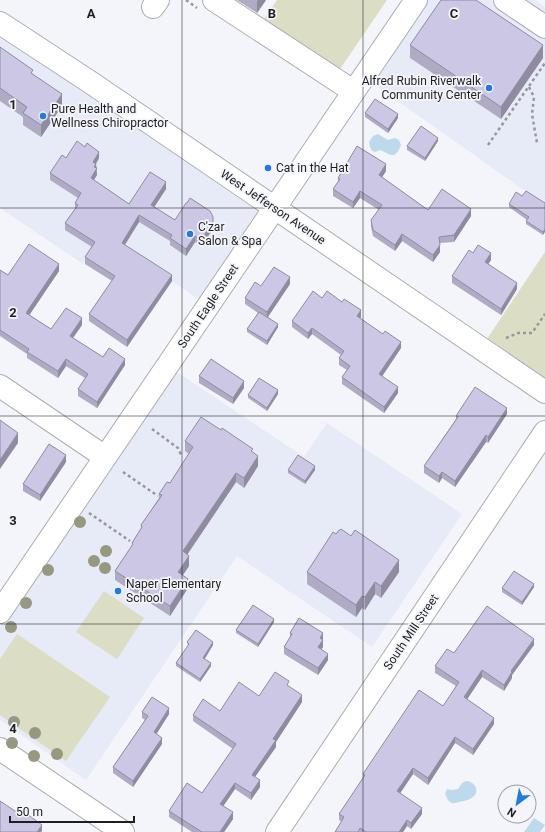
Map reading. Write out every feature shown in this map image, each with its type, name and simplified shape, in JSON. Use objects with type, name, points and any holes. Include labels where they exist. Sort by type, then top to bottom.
[{"type":"street","points":[[214,0],[353,91]]},
{"type":"street","name":"South Eagle Street","points":[[0,612],[416,0]]},
{"type":"street","points":[[505,0],[542,25]]},
{"type":"street","points":[[520,0],[542,25]]},
{"type":"street","name":"West Jefferson Avenue","points":[[0,23],[90,82],[545,392]]},
{"type":"street","points":[[0,386],[105,457]]},
{"type":"street","name":"South Mill Street","points":[[277,832],[545,432]]},
{"type":"street","points":[[0,749],[123,832]]},
{"type":"path","points":[[488,145],[545,63]]},
{"type":"path","points":[[529,87],[534,97],[532,114],[537,143]]},
{"type":"path","points":[[506,338],[518,333],[532,333],[545,314]]},
{"type":"path","points":[[152,429],[178,448],[182,457]]},
{"type":"path","points":[[123,472],[158,496]]},
{"type":"path","points":[[88,512],[130,540]]},
{"type":"shaded area","points":[[419,0],[535,0],[545,7],[545,205],[365,78]]},
{"type":"shaded area","points":[[0,25],[275,213],[212,308],[103,235],[83,264],[0,208]]},
{"type":"shaded area","name":"Naper Elementary School","points":[[174,370],[304,457],[327,423],[462,514],[372,647],[237,556],[86,780],[0,720],[0,627]]},
{"type":"green space","points":[[277,0],[387,0],[340,69],[264,19]]},
{"type":"green space","points":[[545,252],[545,396],[479,351]]},
{"type":"green space","points":[[104,591],[144,618],[117,659],[76,632]]},
{"type":"green space","points":[[17,634],[110,697],[66,761],[0,715],[0,659]]},
{"type":"water","points":[[378,134],[388,140],[395,138],[399,140],[401,145],[397,153],[392,155],[380,150],[375,152],[372,151],[369,142],[373,136]]},
{"type":"water","points":[[466,781],[474,784],[476,794],[469,799],[456,803],[449,801],[445,794],[447,789],[458,789],[462,783]]},
{"type":"water","points":[[537,820],[545,825],[540,832],[524,832],[530,824],[537,824]]},
{"type":"building","name":"Alfred Rubin Riverwalk Community Center","points":[[441,0],[476,0],[543,45],[501,107],[410,45]]},
{"type":"building","points":[[0,47],[33,70],[31,73],[62,94],[41,125],[23,113],[27,107],[0,88]]},
{"type":"building","points":[[375,99],[398,114],[388,129],[365,113]]},
{"type":"building","points":[[421,126],[438,138],[425,158],[407,146]]},
{"type":"building","points":[[77,141],[85,147],[87,143],[99,152],[93,162],[96,164],[94,167],[97,168],[91,178],[129,204],[150,172],[166,182],[151,205],[175,220],[190,198],[210,211],[213,217],[213,222],[201,240],[195,236],[186,249],[170,238],[172,235],[139,215],[122,243],[172,275],[127,340],[89,314],[115,276],[85,257],[95,242],[65,223],[78,205],[75,203],[81,193],[50,173],[62,155],[66,158]]},
{"type":"building","points":[[357,146],[386,164],[379,175],[428,210],[442,189],[471,209],[454,235],[439,237],[440,245],[433,255],[402,234],[395,245],[373,230],[371,220],[382,205],[360,191],[353,202],[333,189],[340,179],[338,178]]},
{"type":"building","points":[[526,191],[545,203],[545,229],[543,232],[526,221],[529,217],[509,204],[516,192],[522,196]]},
{"type":"building","points":[[29,244],[59,264],[26,313],[51,329],[66,308],[82,318],[70,336],[103,357],[109,348],[125,359],[97,402],[78,389],[88,374],[66,359],[58,371],[27,352],[29,349],[0,330],[0,270],[8,275]]},
{"type":"building","points":[[478,245],[491,253],[485,262],[517,283],[501,309],[452,276],[469,250],[473,253]]},
{"type":"building","points":[[274,267],[290,277],[267,312],[245,298],[255,282],[261,286]]},
{"type":"building","points":[[313,291],[322,298],[327,291],[342,302],[344,299],[361,310],[357,316],[383,334],[385,331],[401,342],[379,374],[398,387],[384,407],[342,377],[350,366],[339,358],[344,351],[312,328],[308,333],[292,321]]},
{"type":"building","points":[[259,312],[278,324],[267,341],[247,329]]},
{"type":"building","points":[[211,359],[244,381],[233,398],[199,376]]},
{"type":"building","points":[[259,378],[278,390],[267,408],[248,395]]},
{"type":"building","points":[[475,387],[507,408],[488,437],[486,435],[455,481],[442,472],[439,476],[424,466],[458,417],[456,416]]},
{"type":"building","points":[[201,417],[221,430],[222,428],[253,449],[251,451],[258,456],[244,478],[236,473],[183,551],[189,556],[178,572],[188,579],[170,606],[115,571],[133,544],[132,543],[142,527],[141,525],[162,495],[159,494],[167,482],[170,483],[193,447],[185,441]]},
{"type":"building","points":[[0,420],[18,433],[0,460]]},
{"type":"building","points":[[49,444],[66,455],[40,495],[23,484]]},
{"type":"building","points":[[298,455],[315,466],[305,481],[288,470]]},
{"type":"building","points":[[341,529],[351,536],[355,530],[399,560],[381,586],[375,582],[365,597],[362,596],[356,605],[307,572],[333,532],[336,534]]},
{"type":"building","points":[[514,571],[534,584],[522,602],[502,588]]},
{"type":"building","points":[[253,605],[274,619],[258,644],[236,630]]},
{"type":"building","points":[[487,606],[534,639],[511,671],[512,672],[504,685],[482,670],[464,697],[494,718],[473,749],[455,737],[428,778],[413,768],[397,791],[422,808],[411,823],[407,820],[399,832],[366,832],[360,828],[358,832],[335,832],[344,817],[339,814],[365,775],[363,774],[419,690],[443,706],[459,682],[435,666],[447,649],[454,653]]},
{"type":"building","points":[[299,618],[323,633],[320,638],[323,640],[318,647],[328,654],[318,668],[284,647]]},
{"type":"building","points":[[196,630],[213,642],[203,658],[211,663],[200,679],[176,663],[189,644],[187,642]]},
{"type":"building","points":[[275,672],[289,681],[287,685],[302,695],[273,739],[276,740],[252,775],[260,780],[251,793],[235,783],[220,804],[233,812],[220,832],[202,832],[169,811],[187,783],[202,793],[236,744],[193,715],[203,699],[220,711],[239,682],[259,696]]},
{"type":"building","points":[[152,697],[169,708],[154,732],[162,738],[133,781],[113,767],[148,716],[142,712]]},
{"type":"building","points":[[0,801],[21,815],[23,811],[42,825],[37,832],[0,832]]},
{"type":"place","name":"Alfred Rubin Riverwalk Community Center","points":[[489,88]]},
{"type":"place","name":"Pure Health and Wellness Chiropractor","points":[[43,116]]},
{"type":"place","name":"Cat in the Hat","points":[[268,168]]},
{"type":"place","name":"C'zar Salon & Spa","points":[[190,234]]},
{"type":"place","name":"Naper Elementary School","points":[[118,591]]}]
